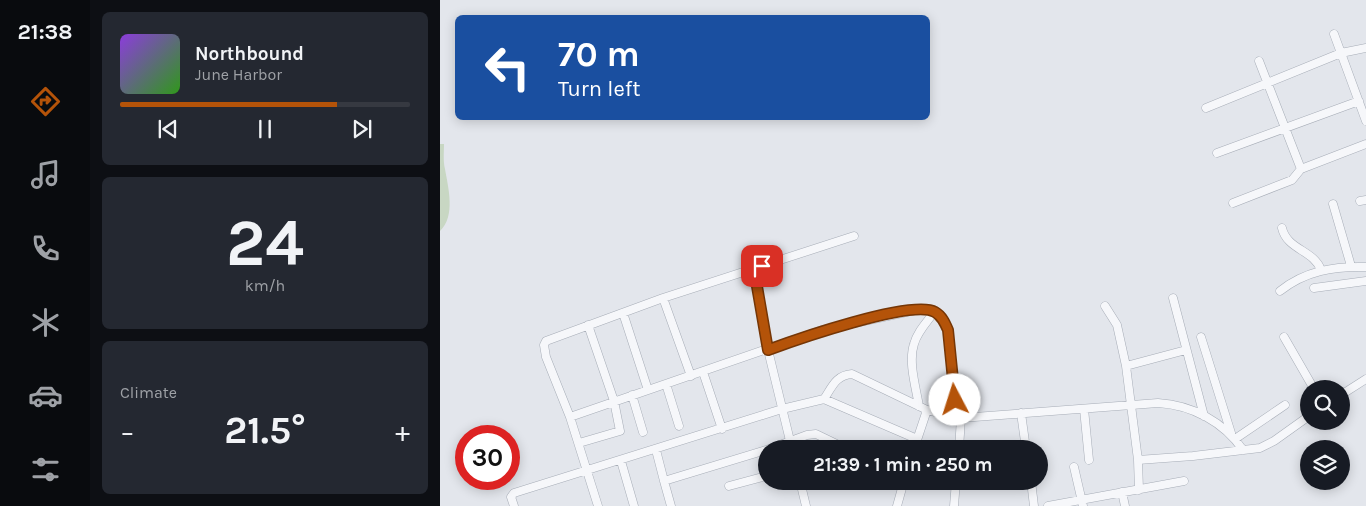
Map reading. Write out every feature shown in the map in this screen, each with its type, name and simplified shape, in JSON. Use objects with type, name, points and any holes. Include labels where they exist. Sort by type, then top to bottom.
[{"type":"street","points":[[1334,34],[1366,120]]},
{"type":"street","points":[[1206,108],[1340,53],[1366,48]]},
{"type":"street","points":[[1259,62],[1301,169]]},
{"type":"street","points":[[1217,153],[1358,99],[1366,93]]},
{"type":"street","points":[[1233,202],[1292,180],[1301,169],[1366,144]]},
{"type":"street","points":[[1333,204],[1350,266]]},
{"type":"street","points":[[1282,228],[1287,239],[1315,258],[1321,270]]},
{"type":"street","points":[[590,506],[598,505],[570,417],[546,357],[544,345],[552,338],[663,298],[854,236]]},
{"type":"street","points":[[1280,291],[1293,280],[1321,270],[1350,266],[1366,267]]},
{"type":"street","points":[[754,269],[768,350],[790,440]]},
{"type":"street","points":[[1314,288],[1366,281]]},
{"type":"street","points":[[663,298],[691,376]]},
{"type":"street","points":[[1173,298],[1204,416]]},
{"type":"street","points":[[1105,306],[1117,324],[1126,366],[1133,406],[1139,490]]},
{"type":"street","points":[[570,417],[822,330],[921,309],[935,312],[944,320],[948,330],[959,417],[959,440]]},
{"type":"street","points":[[919,406],[912,360],[913,346],[917,335],[935,312]]},
{"type":"street","points":[[623,313],[648,390]]},
{"type":"street","points":[[579,443],[620,431],[614,401],[588,325]]},
{"type":"street","points":[[1201,337],[1233,436],[1243,450]]},
{"type":"street","points":[[1284,337],[1309,380]]},
{"type":"street","points":[[1126,366],[1186,350]]},
{"type":"street","points":[[703,372],[722,429]]},
{"type":"street","points":[[824,398],[836,379],[844,374],[852,374],[927,410],[959,417],[1158,403],[1173,404],[1204,416],[1233,436]]},
{"type":"street","points":[[1350,389],[1366,379]]},
{"type":"street","points":[[666,384],[679,426]]},
{"type":"street","points":[[632,395],[643,432]]},
{"type":"street","points":[[514,506],[511,498],[514,494],[782,409],[824,398],[916,439],[927,410]]},
{"type":"street","points":[[1233,436],[1285,405]]},
{"type":"street","points":[[1084,409],[1089,460]]},
{"type":"street","points":[[1021,412],[1025,440]]},
{"type":"street","points":[[1138,460],[1260,448],[1274,441],[1300,422]]},
{"type":"street","points":[[800,440],[808,435],[816,434],[828,440]]},
{"type":"street","points":[[656,450],[672,506]]},
{"type":"street","points":[[664,480],[758,452]]},
{"type":"street","points":[[621,461],[634,506]]},
{"type":"street","points":[[1074,467],[1082,503]]},
{"type":"street","points":[[728,486],[758,478]]},
{"type":"street","points":[[1048,506],[1082,503],[1122,492],[1184,481]]},
{"type":"street","points":[[802,490],[806,506]]},
{"type":"street","points":[[897,506],[901,490]]},
{"type":"street","points":[[954,506],[955,490]]},
{"type":"street","points":[[1032,490],[1034,506]]},
{"type":"street","points":[[1122,492],[1125,506]]},
{"type":"green space","points":[[440,144],[444,144],[444,163],[450,201],[448,218],[440,231]]},
{"type":"route","points":[[762,266],[754,269],[768,350],[822,330],[921,309],[935,312],[944,320],[948,330],[955,400]]}]
